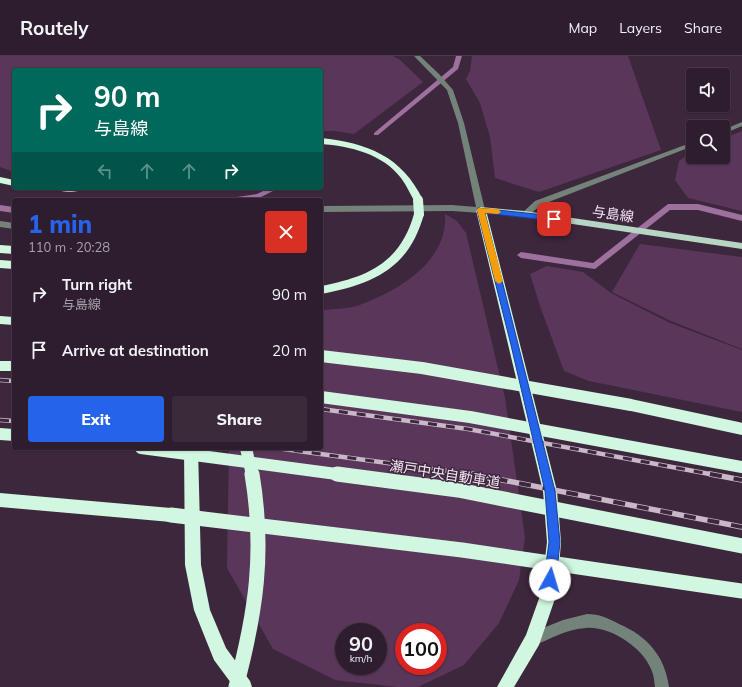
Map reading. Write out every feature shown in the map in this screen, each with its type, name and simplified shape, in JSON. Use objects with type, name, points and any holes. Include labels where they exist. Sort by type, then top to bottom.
[{"type":"highway","points":[[323,142],[363,149],[381,157],[395,166],[406,177],[414,189],[418,200],[419,214],[417,227],[409,243],[397,257],[382,269],[360,280],[337,288],[323,290]]},
{"type":"highway","points":[[0,180],[12,183]]},
{"type":"highway","points":[[481,210],[550,491],[554,542],[549,594],[533,639],[505,687]]},
{"type":"highway","points":[[0,249],[12,250]]},
{"type":"highway","points":[[0,264],[12,265]]},
{"type":"highway","points":[[0,320],[12,322]]},
{"type":"highway","points":[[323,356],[422,368],[631,405],[742,429]]},
{"type":"highway","points":[[0,366],[12,366]]},
{"type":"highway","points":[[323,397],[470,417],[742,468]]},
{"type":"highway","points":[[0,434],[12,435]]},
{"type":"highway","name":"瀬戸中央自動車道","points":[[157,450],[458,490],[742,546]]},
{"type":"highway","points":[[191,450],[193,565],[202,610],[220,654],[244,687]]},
{"type":"highway","points":[[236,687],[253,616],[258,565],[257,512],[254,482],[246,450]]},
{"type":"highway","points":[[0,500],[171,516],[454,549],[742,591]]},
{"type":"main road","name":"与島線","points":[[481,210],[525,214],[742,246]]},
{"type":"street","points":[[323,208],[452,208],[481,210],[461,122],[450,90],[437,74],[417,56]]},
{"type":"street","points":[[730,129],[742,124]]},
{"type":"street","points":[[525,214],[538,203],[686,147]]},
{"type":"street","points":[[0,224],[12,226]]},
{"type":"street","points":[[533,639],[566,624],[596,621],[625,632],[650,652],[662,675],[662,687]]},
{"type":"shaded area","points":[[0,56],[393,56],[400,60],[423,82],[354,134],[323,131],[323,68],[12,68],[12,171],[0,167]]},
{"type":"shaded area","points":[[472,56],[628,56],[661,150],[539,192],[495,178],[490,137],[480,103],[466,79],[470,71]]},
{"type":"shaded area","points":[[742,131],[742,211],[688,198],[675,180],[679,161],[686,156],[686,164],[730,164],[730,136]]},
{"type":"shaded area","points":[[445,214],[457,221],[466,233],[505,398],[525,537],[519,580],[499,623],[464,665],[447,673],[447,623],[395,623],[395,675],[443,675],[418,687],[398,687],[335,680],[273,649],[227,568],[229,450],[323,450],[323,310],[357,306],[387,293],[413,277],[424,267],[440,243],[444,229]]},
{"type":"shaded area","points":[[640,244],[742,257],[742,349],[671,321],[612,292]]},
{"type":"shaded area","points":[[547,266],[583,272],[611,293],[670,323],[742,350],[742,412],[589,381],[564,371],[530,274]]},
{"type":"waterway","points":[[376,134],[456,68],[459,56]]},
{"type":"waterway","points":[[248,198],[259,196],[271,190]]},
{"type":"waterway","points":[[521,255],[595,266],[668,207],[698,207],[742,218]]},
{"type":"waterway","points":[[0,208],[12,210]]},
{"type":"railway","points":[[0,380],[12,381]]},
{"type":"railway","points":[[323,409],[468,429],[715,475]]},
{"type":"railway","points":[[0,420],[12,421]]},
{"type":"railway","points":[[291,450],[477,475]]},
{"type":"railway","points":[[472,474],[742,527]]},
{"type":"railway","points":[[710,474],[742,480]]},
{"type":"slow traffic","points":[[498,212],[481,210],[499,281]]},
{"type":"route","points":[[550,580],[554,542],[550,491],[481,210],[525,214],[554,219]]}]
